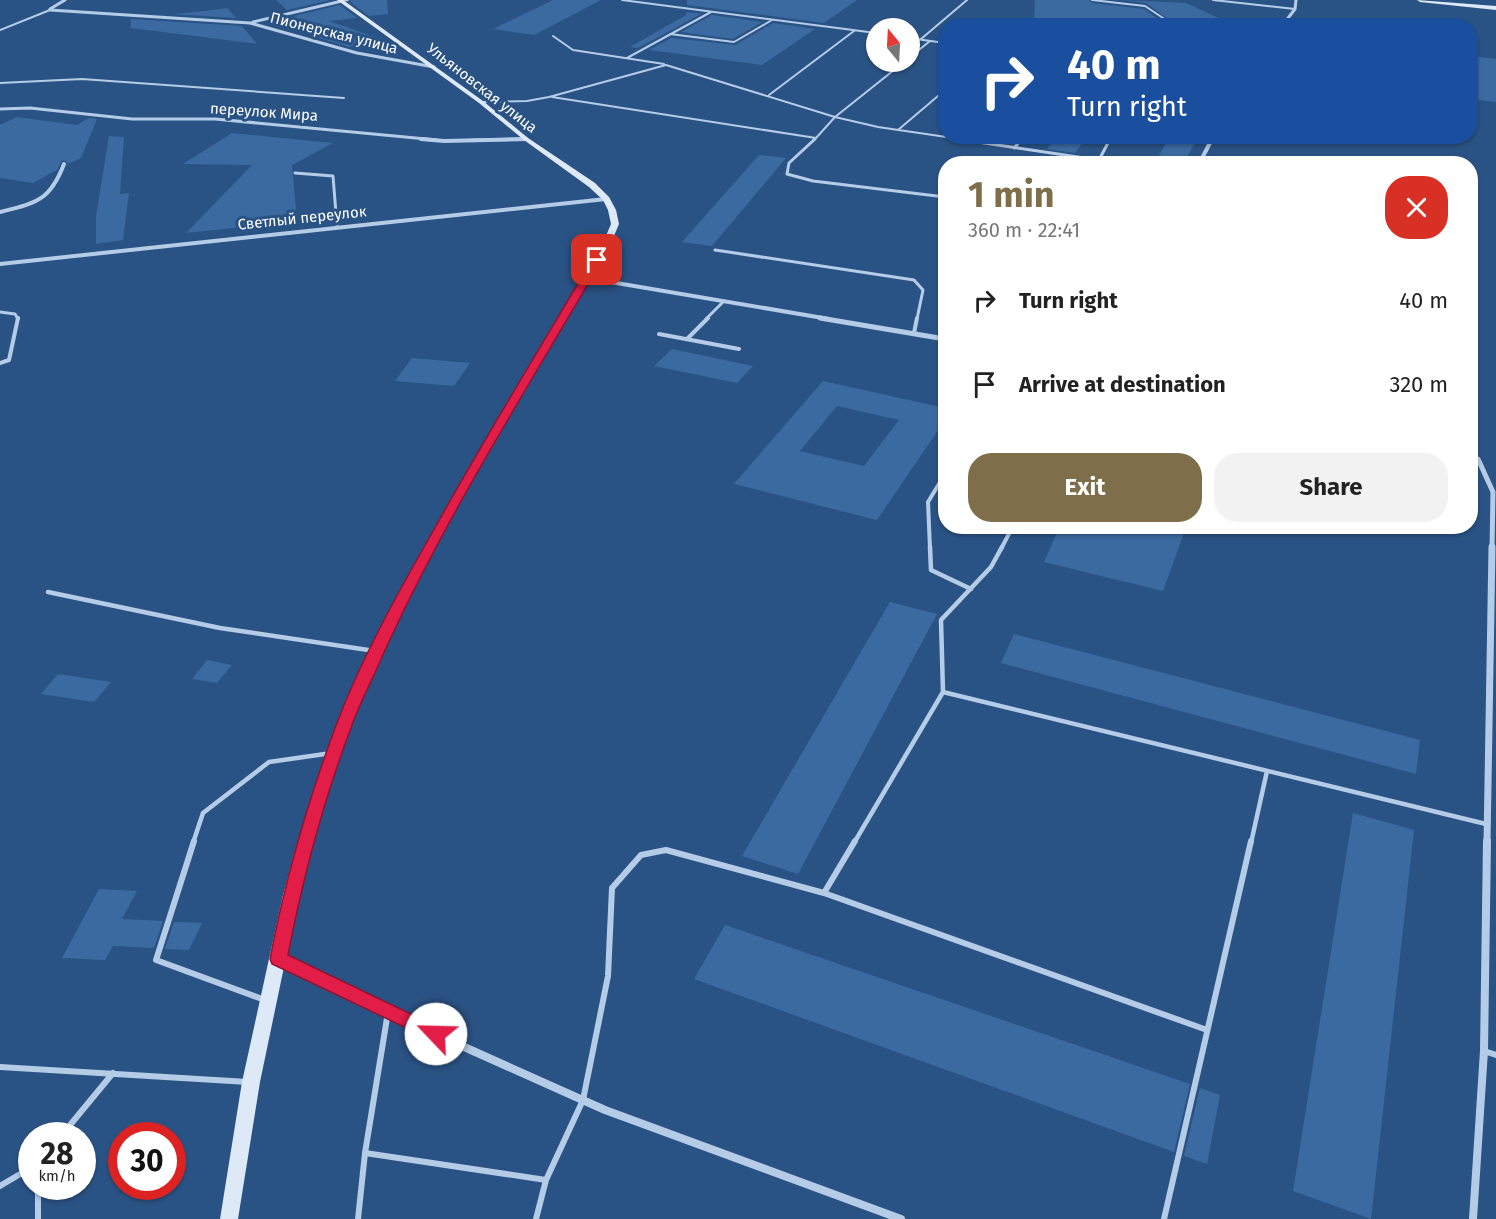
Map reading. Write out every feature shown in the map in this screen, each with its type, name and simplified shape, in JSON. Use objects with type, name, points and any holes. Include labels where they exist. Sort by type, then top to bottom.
[{"type":"street","points":[[50,9],[64,0]]},
{"type":"street","points":[[250,23],[344,0]]},
{"type":"street","name":"Ульяновская улица","points":[[344,0],[481,102],[526,139],[592,185],[606,199]]},
{"type":"street","points":[[1288,18],[1295,9],[1296,0]]},
{"type":"street","points":[[1420,0],[1496,8]]},
{"type":"street","name":"Пионерская улица","points":[[50,9],[250,23],[357,53],[434,67]]},
{"type":"street","name":"переулок Мира","points":[[0,109],[30,108],[132,119],[215,119],[444,141],[526,139]]},
{"type":"street","points":[[0,212],[36,203],[55,189],[64,164]]},
{"type":"street","points":[[229,1219],[251,1082],[291,895],[306,837],[344,726],[402,598],[459,495],[607,243],[615,224],[612,210],[606,199]]},
{"type":"street","name":"Светлый переулок","points":[[0,264],[337,226],[606,199]]},
{"type":"street","points":[[587,278],[938,338]]},
{"type":"street","points":[[1473,1219],[1484,1051],[1486,824],[1492,726],[1493,492],[1478,459]]},
{"type":"street","points":[[279,959],[388,1012],[583,1100],[901,1219]]},
{"type":"lane","points":[[622,0],[866,32]]},
{"type":"lane","points":[[946,18],[967,0]]},
{"type":"lane","points":[[1092,0],[1145,6],[1163,18]]},
{"type":"lane","points":[[1213,0],[1295,9]]},
{"type":"lane","points":[[0,30],[50,9]]},
{"type":"lane","points":[[627,58],[712,12]]},
{"type":"lane","points":[[670,34],[734,42],[773,20]]},
{"type":"lane","points":[[921,39],[938,25]]},
{"type":"lane","points":[[769,95],[854,31]]},
{"type":"lane","points":[[553,36],[573,50],[666,64],[835,117],[938,136]]},
{"type":"lane","points":[[921,39],[938,42]]},
{"type":"lane","points":[[920,49],[930,41]]},
{"type":"lane","points":[[481,102],[527,101],[549,97],[666,64]]},
{"type":"lane","points":[[891,72],[835,117],[789,163],[786,174],[813,182],[938,196]]},
{"type":"lane","points":[[0,83],[82,79],[344,98]]},
{"type":"lane","points":[[898,130],[938,96]]},
{"type":"lane","points":[[549,97],[816,138]]},
{"type":"lane","points":[[988,144],[1066,156]]},
{"type":"lane","points":[[1014,148],[1017,144]]},
{"type":"lane","points":[[295,173],[333,176],[337,226]]},
{"type":"lane","points":[[715,250],[914,280],[923,290],[914,333]]},
{"type":"lane","points":[[688,338],[724,301]]},
{"type":"lane","points":[[0,312],[15,314],[18,317],[9,360],[0,363]]},
{"type":"lane","points":[[659,334],[739,350]]},
{"type":"lane","points":[[938,486],[928,502],[931,570],[971,589]]},
{"type":"lane","points":[[824,893],[943,692],[941,620],[991,567],[1009,534]]},
{"type":"lane","points":[[48,592],[220,628],[378,651]]},
{"type":"lane","points":[[943,692],[1486,824]]},
{"type":"lane","points":[[269,1001],[156,960],[203,813],[270,762],[335,752]]},
{"type":"lane","points":[[1164,1219],[1267,771]]},
{"type":"lane","points":[[536,1219],[546,1180],[583,1100],[608,976],[612,888],[641,855],[666,850],[824,893],[1207,1030]]},
{"type":"lane","points":[[358,1219],[365,1153],[388,1012]]},
{"type":"lane","points":[[1484,1051],[1496,1054]]},
{"type":"lane","points":[[0,1067],[251,1082]]},
{"type":"lane","points":[[73,1122],[113,1073]]},
{"type":"lane","points":[[365,1153],[546,1180]]},
{"type":"lane","points":[[0,1186],[18,1175]]},
{"type":"lane","points":[[38,1200],[38,1219]]},
{"type":"building","points":[[276,0],[330,0],[287,10]]},
{"type":"building","points":[[351,0],[387,0],[388,14],[369,16],[350,2]]},
{"type":"building","points":[[553,0],[601,0],[534,35],[493,29]]},
{"type":"building","points":[[687,0],[857,0],[824,23],[687,5]]},
{"type":"building","points":[[1035,0],[1089,0],[1092,3],[1144,9],[1157,18],[1034,18]]},
{"type":"building","points":[[1122,0],[1186,3],[1219,18],[1167,18],[1146,3]]},
{"type":"building","points":[[340,5],[357,18],[329,21],[381,39],[349,47],[319,38],[294,16]]},
{"type":"building","points":[[227,8],[236,18],[173,14],[205,11]]},
{"type":"building","points":[[686,12],[701,14],[638,48],[630,47],[686,15]]},
{"type":"building","points":[[712,15],[762,22],[733,39],[681,32]]},
{"type":"building","points":[[131,19],[242,26],[257,44],[131,28]]},
{"type":"building","points":[[773,23],[815,29],[762,65],[649,50],[671,38],[735,45]]},
{"type":"building","points":[[1478,57],[1496,59],[1496,102],[1478,100]]},
{"type":"building","points":[[17,117],[77,125],[89,118],[97,119],[81,158],[68,164],[62,160],[57,170],[33,183],[0,178],[0,125]]},
{"type":"building","points":[[232,133],[333,143],[292,165],[297,221],[186,233],[252,165],[183,164]]},
{"type":"building","points":[[109,136],[124,137],[120,194],[129,193],[123,240],[96,244],[96,216]]},
{"type":"building","points":[[1051,144],[1082,144],[1075,153],[1047,149]]},
{"type":"building","points":[[1165,144],[1194,144],[1188,156],[1159,156]]},
{"type":"building","points":[[759,155],[786,158],[712,246],[682,242]]},
{"type":"building","points":[[672,349],[753,366],[737,383],[654,366]]},
{"type":"building","points":[[412,358],[470,363],[454,386],[395,381]]},
{"type":"building","points":[[823,381],[938,406],[938,430],[877,520],[734,484]],"holes":[[[837,406],[899,420],[864,466],[800,451]]]},
{"type":"building","points":[[1056,534],[1184,534],[1163,591],[1044,562]]},
{"type":"building","points":[[890,602],[937,614],[798,874],[742,856]]},
{"type":"building","points":[[1014,634],[1420,740],[1416,774],[1001,663]]},
{"type":"building","points":[[207,660],[232,665],[217,683],[192,679]]},
{"type":"building","points":[[58,674],[111,682],[94,702],[41,694]]},
{"type":"building","points":[[1353,813],[1414,830],[1371,1219],[1293,1191]]},
{"type":"building","points":[[99,889],[137,891],[122,919],[163,921],[154,948],[113,946],[105,960],[62,958]]},
{"type":"building","points":[[174,922],[202,923],[189,950],[165,949]]},
{"type":"building","points":[[725,925],[1190,1084],[1174,1152],[694,979]]},
{"type":"building","points":[[1200,1088],[1220,1095],[1207,1164],[1184,1156]]},
{"type":"route","points":[[436,1034],[279,959],[291,895],[306,837],[344,726],[402,598],[465,484],[597,260]]}]
